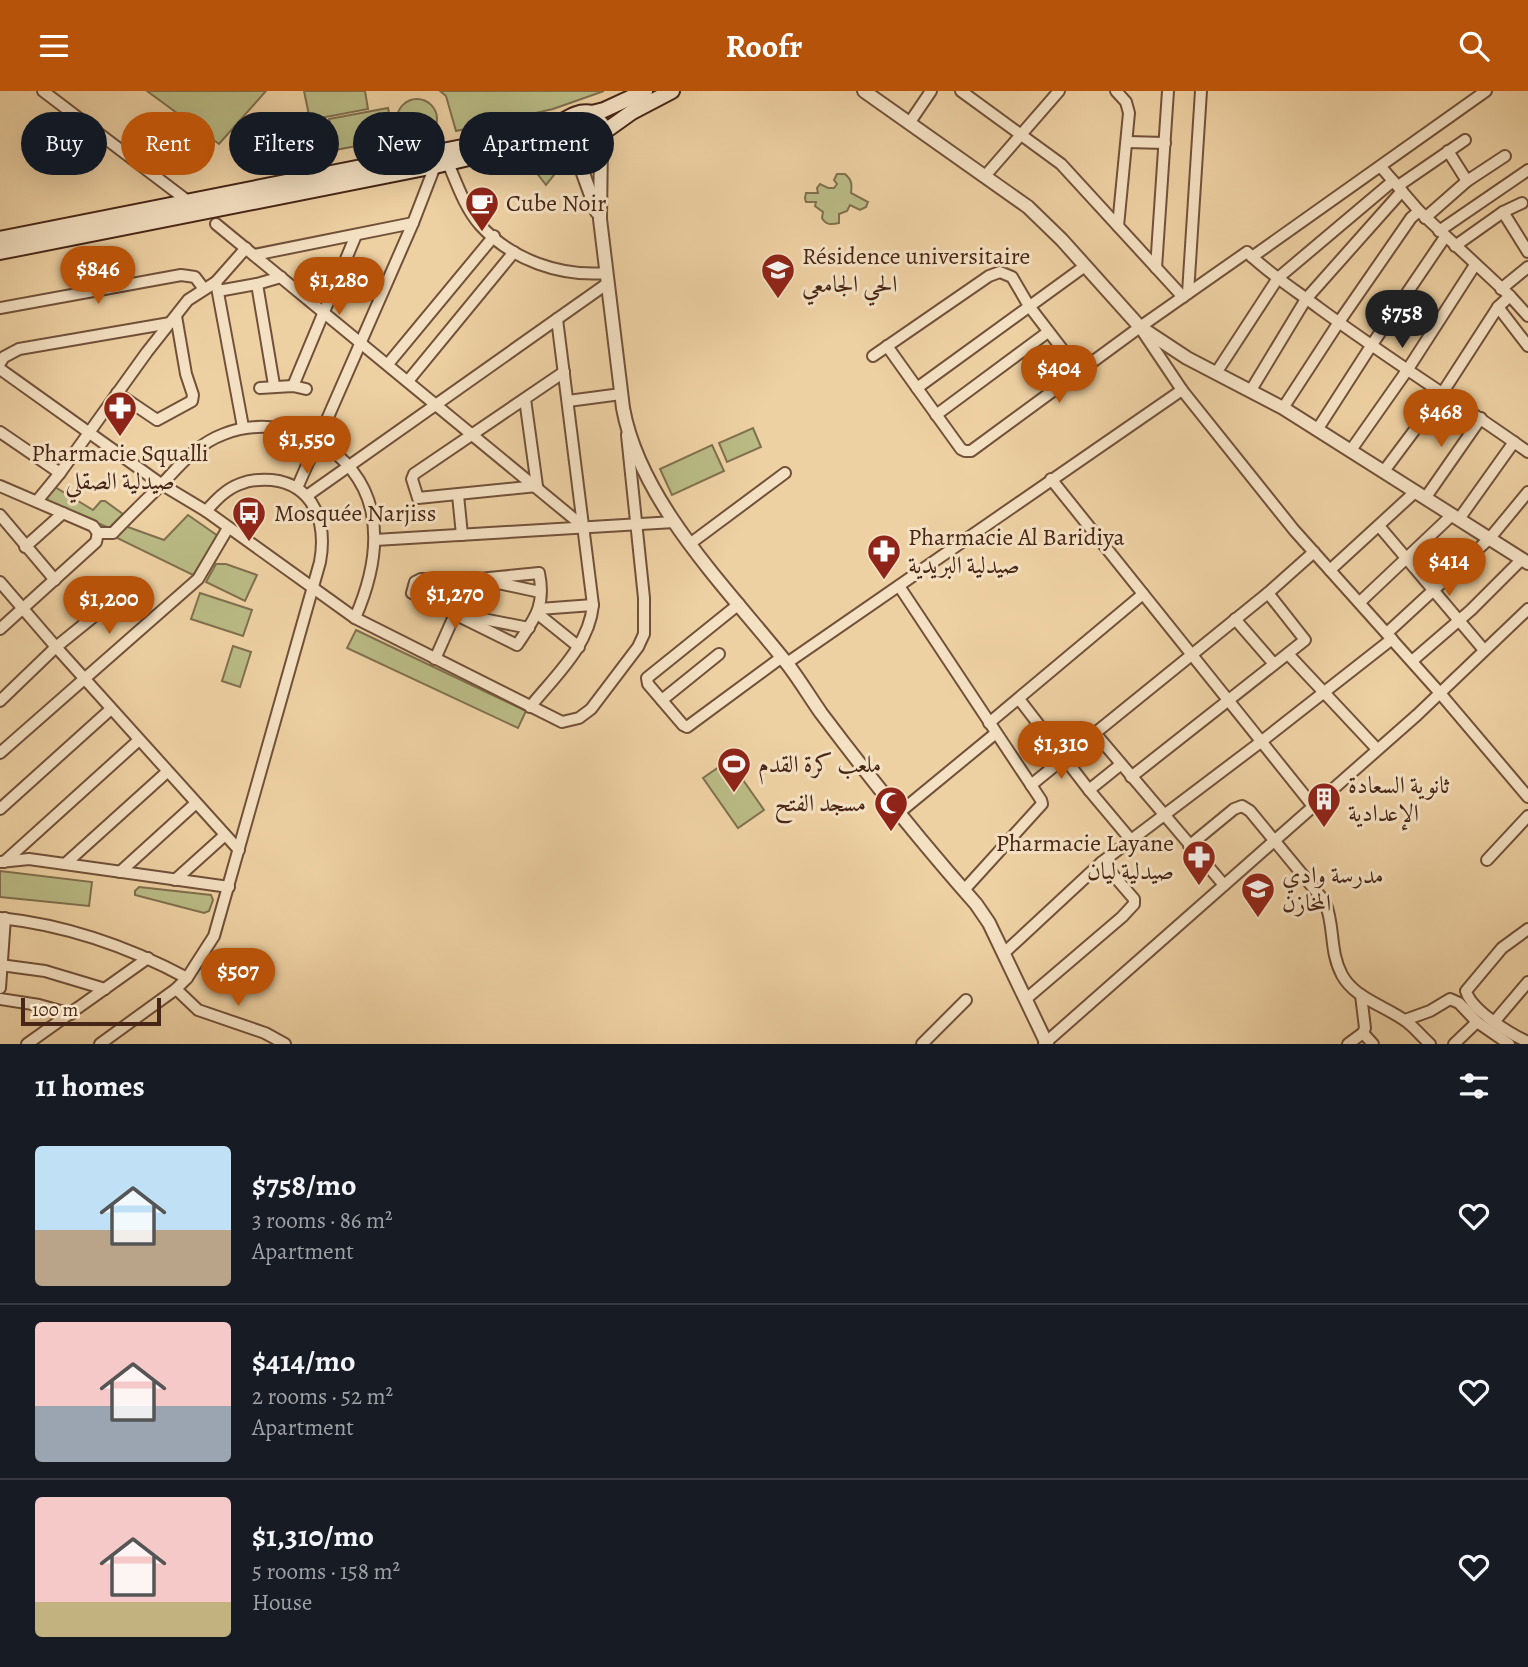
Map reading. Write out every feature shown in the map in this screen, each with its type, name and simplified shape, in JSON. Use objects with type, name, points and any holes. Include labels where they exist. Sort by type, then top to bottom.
[{"type":"main road","points":[[596,112],[645,91]]},
{"type":"main road","points":[[614,128],[632,112],[672,91]]},
{"type":"main road","points":[[0,239],[459,149]]},
{"type":"main road","points":[[0,252],[386,175]]},
{"type":"street","points":[[43,91],[189,202]]},
{"type":"street","points":[[864,91],[1028,207],[1085,266],[1140,327],[1182,390],[1294,530],[1440,692],[1528,797]]},
{"type":"street","points":[[910,123],[931,91]]},
{"type":"street","points":[[961,91],[1061,164],[1156,268],[1185,295]]},
{"type":"street","points":[[985,176],[1059,91]]},
{"type":"street","points":[[1116,91],[1126,102],[1129,113],[1118,226]]},
{"type":"street","points":[[1156,268],[1168,91]]},
{"type":"street","points":[[1185,295],[1201,91]]},
{"type":"street","points":[[1252,257],[1486,91]]},
{"type":"street","points":[[1216,373],[1278,278],[1398,186],[1465,140]]},
{"type":"street","points":[[1127,142],[1165,143]]},
{"type":"street","points":[[1448,151],[1467,181]]},
{"type":"street","points":[[1283,408],[1411,218],[1422,214],[1505,156]]},
{"type":"street","points":[[1381,167],[1442,234],[1526,309]]},
{"type":"street","points":[[445,170],[480,225],[514,252],[531,261],[563,271],[607,278]]},
{"type":"street","points":[[1317,430],[1442,234],[1528,170]]},
{"type":"street","points":[[297,488],[436,175]]},
{"type":"street","points":[[582,175],[600,219]]},
{"type":"street","points":[[0,369],[355,618],[562,722],[579,718],[591,709],[638,647],[644,634],[646,618],[626,422],[600,219],[602,175]]},
{"type":"street","points":[[1251,390],[1307,299],[1398,186]]},
{"type":"street","points":[[1455,246],[1503,212],[1522,203]]},
{"type":"street","points":[[1503,212],[1528,252]]},
{"type":"street","points":[[217,287],[250,252],[413,223]]},
{"type":"street","points":[[216,224],[584,527]]},
{"type":"street","points":[[293,386],[356,235]]},
{"type":"street","points":[[387,364],[494,236]]},
{"type":"street","points":[[887,347],[961,449],[971,451],[1247,251],[1278,278],[1371,346],[1443,392],[1528,452]]},
{"type":"street","points":[[408,381],[514,252]]},
{"type":"street","points":[[1351,450],[1408,369],[1475,265]]},
{"type":"street","points":[[917,388],[1085,266]]},
{"type":"street","points":[[1384,471],[1443,392],[1505,292],[1528,267]]},
{"type":"street","points":[[873,356],[989,276],[1000,272],[1012,277],[1048,333],[1079,371]]},
{"type":"street","points":[[0,308],[181,275],[195,277],[204,289]]},
{"type":"street","points":[[37,501],[193,295],[204,289],[257,285],[281,277]]},
{"type":"street","points":[[308,495],[557,319],[607,278]]},
{"type":"street","points":[[257,285],[274,386]]},
{"type":"street","points":[[217,287],[243,427]]},
{"type":"street","points":[[1498,307],[1528,346]]},
{"type":"street","points":[[530,707],[579,647],[590,627],[593,605],[557,319]]},
{"type":"street","points":[[0,363],[4,357],[19,349],[173,320]]},
{"type":"street","points":[[117,393],[156,420],[192,401],[193,395],[173,320]]},
{"type":"street","points":[[1140,327],[1216,373],[1283,408],[1526,561],[1412,661]]},
{"type":"street","points":[[936,415],[1048,333]]},
{"type":"street","points":[[537,487],[418,498],[412,475],[564,372]]},
{"type":"street","points":[[260,388],[293,386],[306,389]]},
{"type":"street","points":[[739,604],[647,678],[648,684],[687,727],[899,586],[1182,390]]},
{"type":"street","points":[[569,401],[621,394]]},
{"type":"street","points":[[525,398],[537,487]]},
{"type":"street","points":[[1330,570],[1379,526],[1420,495],[1481,418]]},
{"type":"street","points":[[626,422],[635,453],[674,522],[784,660],[821,713],[989,922],[1046,1043],[1377,749],[1528,609]]},
{"type":"street","points":[[97,533],[113,533],[199,447],[243,427],[284,428],[317,440],[334,452],[348,467],[369,501],[375,540],[370,573],[355,618]]},
{"type":"street","points":[[0,432],[60,473]]},
{"type":"street","points":[[1360,602],[1456,517],[1514,442]]},
{"type":"street","points":[[691,543],[785,473]]},
{"type":"street","points":[[100,1044],[176,989],[187,978],[214,936],[314,589],[323,549],[315,506],[308,495],[286,482],[265,479],[240,483],[219,497],[206,511]]},
{"type":"street","points":[[1051,479],[1312,806]]},
{"type":"street","points":[[0,629],[96,542],[97,533],[93,526],[2,489]]},
{"type":"street","points":[[1004,953],[1102,862],[1324,694],[1390,636],[1490,538],[1528,492]]},
{"type":"street","points":[[458,495],[462,535]]},
{"type":"street","points":[[26,547],[63,513]]},
{"type":"street","points":[[0,515],[55,580]]},
{"type":"street","points":[[375,540],[674,522]]},
{"type":"street","points":[[1379,526],[1484,650]]},
{"type":"street","points":[[0,753],[198,579],[228,528]]},
{"type":"street","points":[[1031,785],[1268,593],[1314,552]]},
{"type":"street","points":[[539,573],[539,611],[517,645],[413,595],[411,591],[415,582],[421,579],[464,579],[539,573]]},
{"type":"street","points":[[435,659],[455,614],[464,579]]},
{"type":"street","points":[[480,579],[540,592]]},
{"type":"street","points":[[0,582],[239,850]]},
{"type":"street","points":[[899,586],[1042,804],[964,890]]},
{"type":"street","points":[[1131,777],[1305,640],[1268,593]]},
{"type":"street","points":[[989,723],[1143,594]]},
{"type":"street","points":[[0,701],[56,647],[114,600]]},
{"type":"street","points":[[539,611],[593,605]]},
{"type":"street","points":[[539,611],[579,647]]},
{"type":"street","points":[[455,614],[529,628]]},
{"type":"street","points":[[1235,619],[1274,664]]},
{"type":"street","points":[[1288,654],[1377,749]]},
{"type":"street","points":[[662,700],[719,655]]},
{"type":"street","points":[[1019,699],[1063,758],[1131,840]]},
{"type":"street","points":[[0,809],[111,709]]},
{"type":"street","points":[[900,812],[996,733]]},
{"type":"street","points":[[1095,733],[1224,885]]},
{"type":"street","points":[[2,862],[139,740]]},
{"type":"street","points":[[1089,790],[1120,765]]},
{"type":"street","points":[[65,864],[167,772]]},
{"type":"street","points":[[120,872],[196,803]]},
{"type":"street","points":[[1189,846],[1234,809],[1242,806],[1250,811],[1325,902],[1331,916],[1330,935],[1342,975],[1361,995],[1405,1020],[1430,1044]]},
{"type":"street","points":[[1487,860],[1528,816]]},
{"type":"street","points":[[175,880],[225,835]]},
{"type":"street","points":[[2,862],[29,859],[229,887]]},
{"type":"street","points":[[1026,999],[1134,904],[1134,899],[1102,862]]},
{"type":"street","points":[[0,988],[2,918],[74,932],[116,944],[187,978]]},
{"type":"street","points":[[1528,929],[1502,948],[1466,991],[1468,997],[1494,1021],[1528,1042]]},
{"type":"street","points":[[27,1044],[148,958]]},
{"type":"street","points":[[1,965],[45,971],[106,989]]},
{"type":"street","points":[[1494,1021],[1528,982]]},
{"type":"street","points":[[176,989],[198,1010],[265,1033],[285,1044]]},
{"type":"street","points":[[1348,1044],[1363,1033],[1365,1028],[1361,995]]},
{"type":"street","points":[[0,999],[39,1005],[71,1014]]},
{"type":"street","points":[[1405,1020],[1430,1011],[1450,999],[1459,1003],[1476,1022],[1508,1044]]},
{"type":"street","points":[[922,1044],[965,1000]]},
{"type":"street","points":[[1454,1044],[1476,1022]]},
{"type":"street","points":[[1363,1033],[1373,1044]]},
{"type":"green space","points":[[147,91],[266,91],[247,112],[229,112],[229,133],[219,144],[215,141],[215,112],[176,112]]},
{"type":"green space","points":[[304,91],[365,91],[368,109],[339,114],[339,112],[308,112]]},
{"type":"green space","points":[[440,91],[604,91],[540,112],[459,112],[459,130],[456,131],[446,96]]},
{"type":"green space","points":[[417,99],[425,100],[436,111],[398,112],[409,100]]},
{"type":"green space","points":[[388,108],[389,112],[367,112]]},
{"type":"green space","points":[[353,115],[353,147],[339,149],[339,117]]},
{"type":"green space","points":[[837,174],[845,174],[851,182],[851,193],[868,202],[866,207],[860,210],[850,205],[847,211],[839,214],[839,223],[829,224],[822,218],[823,212],[815,206],[816,202],[806,202],[805,198],[806,193],[818,193],[820,184],[834,188]]},
{"type":"green space","points":[[538,175],[554,175],[546,185]]},
{"type":"green space","points":[[753,428],[761,447],[727,462],[719,443]]},
{"type":"green space","points":[[712,445],[724,471],[672,495],[660,469]]},
{"type":"green space","points":[[55,487],[93,510],[101,501],[105,501],[123,514],[109,528],[48,501],[47,498]]},
{"type":"green space","points":[[188,515],[218,536],[193,575],[115,537],[125,526],[164,540]]},
{"type":"green space","points":[[216,564],[226,564],[257,575],[245,601],[206,582]]},
{"type":"green space","points":[[200,593],[252,610],[243,636],[191,619]]},
{"type":"green space","points":[[356,630],[526,711],[518,728],[347,648]]},
{"type":"green space","points":[[233,646],[251,652],[240,687],[222,681]]},
{"type":"green space","name":"ملعب كرة القدم","points":[[729,760],[764,810],[738,828],[703,778]]},
{"type":"green space","points":[[0,871],[92,882],[89,906],[0,897]]},
{"type":"green space","points":[[139,887],[211,895],[213,900],[209,911],[204,913],[135,895]]},
{"type":"place","name":"Cube Noir","points":[[482,233]]},
{"type":"place","name":"Résidence universitaire الحي الجامعي","points":[[778,300]]},
{"type":"place","name":"Pharmacie Squalli صيدلية الصقلي","points":[[120,438]]},
{"type":"place","name":"Mosquée Narjiss","points":[[249,543]]},
{"type":"place","name":"Pharmacie Al Baridiya صيدلية البريدية","points":[[884,581]]},
{"type":"place","name":"ملعب كرة القدم","points":[[734,794]]},
{"type":"place","name":"ثانوية السعادة الإعدادية","points":[[1324,829]]},
{"type":"place","name":"مسجد الفتح","points":[[891,833]]},
{"type":"place","name":"Pharmacie Layane صيدلية ليان","points":[[1199,887]]},
{"type":"place","name":"مدرسة وادي المخازن","points":[[1258,919]]}]
